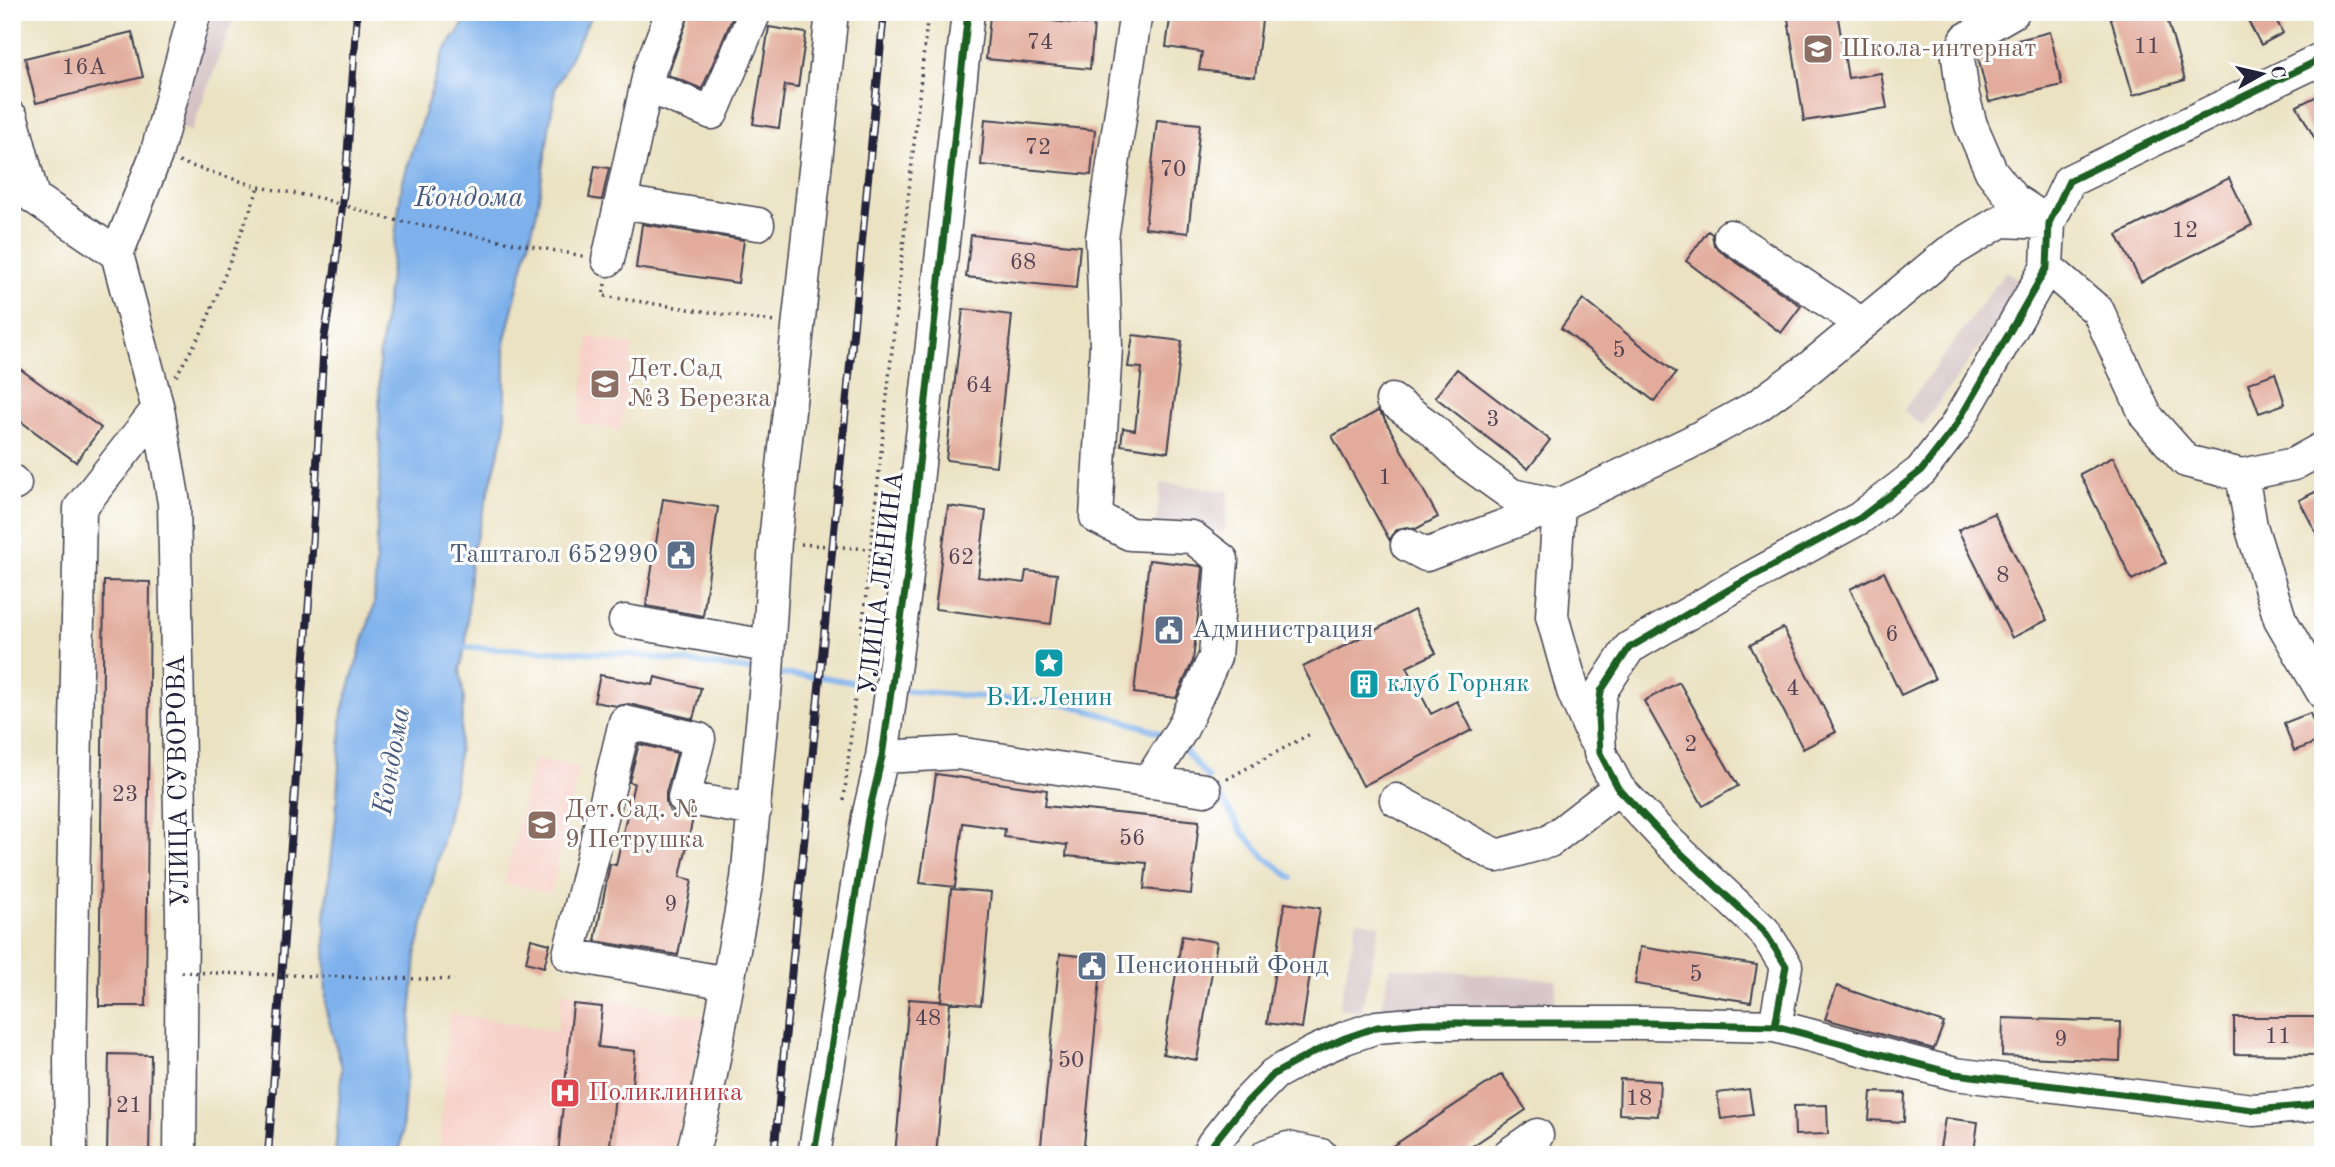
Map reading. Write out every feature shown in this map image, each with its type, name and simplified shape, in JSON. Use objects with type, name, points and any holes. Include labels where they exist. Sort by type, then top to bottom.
[{"type":"street","points":[[12,118],[23,203],[117,254],[156,155],[195,12]]},
{"type":"street","points":[[603,260],[621,202],[650,69],[672,12]]},
{"type":"street","points":[[647,86],[712,113],[755,12]]},
{"type":"street","points":[[692,1155],[707,1096],[747,879],[767,673],[775,541],[832,12]]},
{"type":"street","name":"УЛИЦА ЛЕНИНА","points":[[814,1155],[868,817],[882,757],[909,552],[968,12]]},
{"type":"street","points":[[1136,12],[1102,239],[1106,347],[1096,517],[1130,534],[1192,537],[1222,560],[1215,657],[1182,729],[1149,782]]},
{"type":"street","points":[[2013,12],[1966,39],[1958,57],[1963,96],[1971,125],[1991,171],[2013,199],[2049,223]]},
{"type":"street","points":[[1600,753],[1598,716],[1601,691],[1629,648],[1860,518],[1921,471],[1955,427],[2047,267],[2049,223],[2069,181],[2323,58]]},
{"type":"street","points":[[621,202],[758,224]]},
{"type":"street","points":[[1407,545],[1426,555],[1559,505],[1689,443],[1757,406],[1809,368],[1948,253],[2001,221],[2049,223]]},
{"type":"street","points":[[1730,236],[1862,324]]},
{"type":"street","name":"УЛИЦА СУВОРОВА","points":[[117,254],[158,409],[174,503],[181,972],[180,1155]]},
{"type":"street","points":[[2047,267],[2098,311],[2146,416],[2186,461],[2242,475],[2294,464],[2323,448]]},
{"type":"street","points":[[1392,400],[1431,428],[1466,463],[1512,495],[1559,505]]},
{"type":"street","points":[[71,1155],[70,1060],[80,508],[158,409]]},
{"type":"street","points":[[2242,475],[2251,527],[2280,619],[2323,693]]},
{"type":"street","points":[[1559,505],[1552,616],[1573,691],[1618,788],[1668,841],[1765,931],[1786,966],[1775,1026]]},
{"type":"street","points":[[625,621],[767,646]]},
{"type":"street","points":[[728,983],[569,955],[625,722],[699,739],[684,798],[755,810]]},
{"type":"street","points":[[882,757],[957,753],[1205,790]]},
{"type":"street","points":[[1396,800],[1497,856],[1550,841],[1618,788]]},
{"type":"street","points":[[1207,1155],[1244,1105],[1274,1074],[1314,1052],[1377,1027],[1423,1023],[1775,1026],[1955,1074],[2253,1110],[2305,1107],[2323,1101]]},
{"type":"street","points":[[1508,1155],[1537,1135]]},
{"type":"street","points":[[1267,1155],[1288,1148],[1321,1155]]},
{"type":"path","points":[[843,802],[928,12]]},
{"type":"path","points":[[156,155],[259,187],[320,198],[389,219],[603,260],[603,296],[776,322]]},
{"type":"path","points":[[158,409],[204,328],[259,187]]},
{"type":"path","points":[[775,541],[909,552]]},
{"type":"path","points":[[1205,790],[1312,733]]},
{"type":"path","points":[[181,972],[454,981]]},
{"type":"shaded area","points":[[213,12],[236,12],[191,132],[174,124]]},
{"type":"shaded area","points":[[2006,271],[2025,285],[1922,425],[1903,411]]},
{"type":"shaded area","name":"Дет.Сад №3 Березка","points":[[589,337],[633,345],[621,430],[578,424]]},
{"type":"shaded area","points":[[1161,483],[1229,491],[1224,533],[1156,525]]},
{"type":"shaded area","name":"Дет.Сад. № 9 Петрушка","points":[[534,759],[579,767],[551,893],[504,883]]},
{"type":"shaded area","points":[[1357,920],[1380,925],[1361,1013],[1339,1008]]},
{"type":"shaded area","points":[[1390,967],[1557,980],[1553,1018],[1381,1010]]},
{"type":"shaded area","name":"Поликлиника","points":[[562,991],[705,1017],[673,1155],[439,1155],[449,1013],[557,1031]]},
{"type":"water","name":"Кондома","points":[[472,12],[593,12],[555,89],[537,211],[505,339],[505,429],[471,558],[466,643],[460,670],[464,699],[455,784],[416,955],[400,1155],[335,1155],[342,1068],[326,1011],[325,917],[336,817],[342,711],[374,605],[380,464],[379,360],[402,184],[443,53]]},
{"type":"building","points":[[690,12],[735,12],[702,89],[668,75]]},
{"type":"building","points":[[1171,12],[1263,12],[1255,77],[1199,70],[1202,52],[1166,47]]},
{"type":"building","name":"Школа-интернат","points":[[1787,12],[1837,12],[1848,78],[1881,73],[1887,108],[1804,121]]},
{"type":"building","points":[[2109,12],[2165,12],[2185,80],[2133,95]]},
{"type":"building","points":[[2264,12],[2272,12],[2283,33],[2261,45],[2248,21]]},
{"type":"building","points":[[990,15],[1094,25],[1090,69],[986,59]]},
{"type":"building","points":[[769,27],[806,33],[798,87],[785,85],[779,128],[753,124]]},
{"type":"building","points":[[132,32],[143,77],[36,103],[25,58]]},
{"type":"building","points":[[2050,32],[2062,85],[1989,102],[1978,57],[1980,52]]},
{"type":"building","points":[[2323,93],[2323,154],[2297,106]]},
{"type":"building","points":[[985,119],[1095,130],[1091,175],[981,165]]},
{"type":"building","points":[[1157,120],[1200,124],[1188,233],[1145,228]]},
{"type":"building","points":[[595,166],[609,168],[602,200],[589,198]]},
{"type":"building","points":[[2229,178],[2252,225],[2141,282],[2117,235]]},
{"type":"building","points":[[642,224],[744,240],[738,283],[636,268]]},
{"type":"building","points":[[1708,231],[1720,251],[1801,306],[1781,333],[1686,261]]},
{"type":"building","points":[[971,235],[1080,246],[1076,288],[966,277]]},
{"type":"building","points":[[1583,299],[1676,373],[1654,401],[1561,328]]},
{"type":"building","points":[[963,309],[1012,315],[996,466],[946,460]]},
{"type":"building","points":[[1133,335],[1182,341],[1168,452],[1121,445],[1123,428],[1135,430],[1142,368],[1128,367]]},
{"type":"building","points":[[12,363],[101,428],[76,462],[12,415]]},
{"type":"building","points":[[1457,369],[1550,440],[1528,469],[1435,397]]},
{"type":"building","points":[[2275,373],[2285,404],[2259,413],[2248,383]]},
{"type":"building","points":[[1378,411],[1438,517],[1416,529],[1398,529],[1390,541],[1332,436]]},
{"type":"building","points":[[2113,457],[2166,563],[2132,580],[2080,474]]},
{"type":"building","points":[[2323,488],[2323,546],[2299,500]]},
{"type":"building","points":[[663,499],[718,507],[703,616],[646,606]]},
{"type":"building","points":[[948,506],[986,511],[978,577],[1024,583],[1026,571],[1057,574],[1051,624],[935,609]]},
{"type":"building","points":[[1994,513],[2047,620],[2012,638],[1958,530]]},
{"type":"building","name":"Администрация","points":[[1149,560],[1200,566],[1203,569],[1193,661],[1176,698],[1134,693]]},
{"type":"building","points":[[1884,572],[1935,679],[1901,695],[1850,589]]},
{"type":"building","points":[[104,581],[150,582],[146,1006],[99,1006]]},
{"type":"building","name":"клуб Горняк","points":[[1414,610],[1436,653],[1407,667],[1431,714],[1457,701],[1472,730],[1363,786],[1303,667]]},
{"type":"building","points":[[1783,628],[1836,732],[1803,749],[1750,645]]},
{"type":"building","points":[[600,675],[653,685],[655,677],[701,688],[693,719],[629,704],[617,706],[594,702]]},
{"type":"building","points":[[1679,682],[1738,786],[1703,806],[1644,701]]},
{"type":"building","points":[[2310,713],[2320,741],[2294,751],[2284,723]]},
{"type":"building","points":[[639,744],[677,753],[666,793],[666,803],[670,812],[693,818],[680,877],[692,880],[678,955],[595,941],[610,864],[616,865],[634,783],[629,782]]},
{"type":"building","points":[[936,774],[1047,790],[1045,806],[1199,821],[1191,894],[1144,889],[1147,863],[1066,856],[1067,845],[1004,837],[1005,829],[963,823],[955,887],[920,883]]},
{"type":"building","points":[[951,889],[991,892],[981,1005],[941,1001]]},
{"type":"building","points":[[1285,903],[1320,908],[1302,1028],[1267,1023]]},
{"type":"building","points":[[1182,936],[1217,942],[1197,1060],[1163,1054]]},
{"type":"building","points":[[531,939],[550,944],[544,967],[526,962]]},
{"type":"building","points":[[1640,947],[1757,965],[1751,1002],[1635,984]]},
{"type":"building","points":[[1060,954],[1102,958],[1083,1155],[1040,1155]]},
{"type":"building","points":[[1837,986],[1944,1023],[1934,1049],[1825,1019]]},
{"type":"building","points":[[909,999],[950,1002],[936,1155],[895,1155]]},
{"type":"building","points":[[573,1004],[602,1007],[598,1047],[635,1051],[631,1096],[615,1095],[609,1155],[558,1155]]},
{"type":"building","points":[[2234,1017],[2323,1017],[2323,1055],[2234,1054]]},
{"type":"building","points":[[2003,1018],[2121,1022],[2120,1061],[2002,1056]]},
{"type":"building","points":[[109,1054],[151,1055],[149,1155],[107,1155]]},
{"type":"building","points":[[1502,1074],[1526,1110],[1459,1155],[1379,1155]]},
{"type":"building","points":[[1620,1079],[1660,1081],[1658,1116],[1619,1114]]},
{"type":"building","points":[[1749,1089],[1753,1115],[1721,1119],[1717,1093]]},
{"type":"building","points":[[1871,1092],[1905,1093],[1904,1122],[1869,1120]]},
{"type":"building","points":[[1827,1105],[1828,1134],[1795,1135],[1794,1106]]},
{"type":"building","points":[[1945,1118],[1978,1122],[1974,1152],[1940,1148]]},
{"type":"waterway","points":[[458,647],[628,654],[757,671]]},
{"type":"waterway","points":[[775,674],[821,677],[882,687]]},
{"type":"waterway","points":[[900,690],[1070,705],[1167,736]]},
{"type":"waterway","points":[[1181,746],[1208,778]]},
{"type":"waterway","points":[[1216,790],[1243,833],[1265,857],[1292,878]]},
{"type":"railway","points":[[268,1155],[310,587],[324,340],[347,161],[357,12]]},
{"type":"railway","points":[[774,1155],[884,12]]},
{"type":"cycle path","points":[[814,1155],[868,817],[882,757],[906,584],[968,12]]},
{"type":"cycle path","points":[[1775,1026],[1786,966],[1764,931],[1668,841],[1618,788],[1600,753],[1598,716],[1601,691],[1629,648],[1860,518],[1921,471],[1955,427],[2047,267],[2049,223],[2069,181],[2323,58]]},
{"type":"cycle path","points":[[1207,1155],[1244,1105],[1274,1074],[1314,1052],[1377,1027],[1423,1023],[1775,1026],[1955,1074],[2253,1110],[2305,1106],[2323,1101]]},
{"type":"place","name":"Школа-интернат","points":[[1818,49]]},
{"type":"place","name":"Дет.Сад №3 Березка","points":[[605,384]]},
{"type":"place","name":"Таштагол 652990","points":[[681,555]]},
{"type":"place","name":"Администрация","points":[[1169,630]]},
{"type":"place","name":"В.И.Ленин","points":[[1049,663]]},
{"type":"place","name":"клуб Горняк","points":[[1364,684]]},
{"type":"place","name":"Дет.Сад. № 9 Петрушка","points":[[542,825]]},
{"type":"place","name":"Пенсионный Фонд","points":[[1092,966]]},
{"type":"place","name":"Поликлиника","points":[[565,1093]]}]
